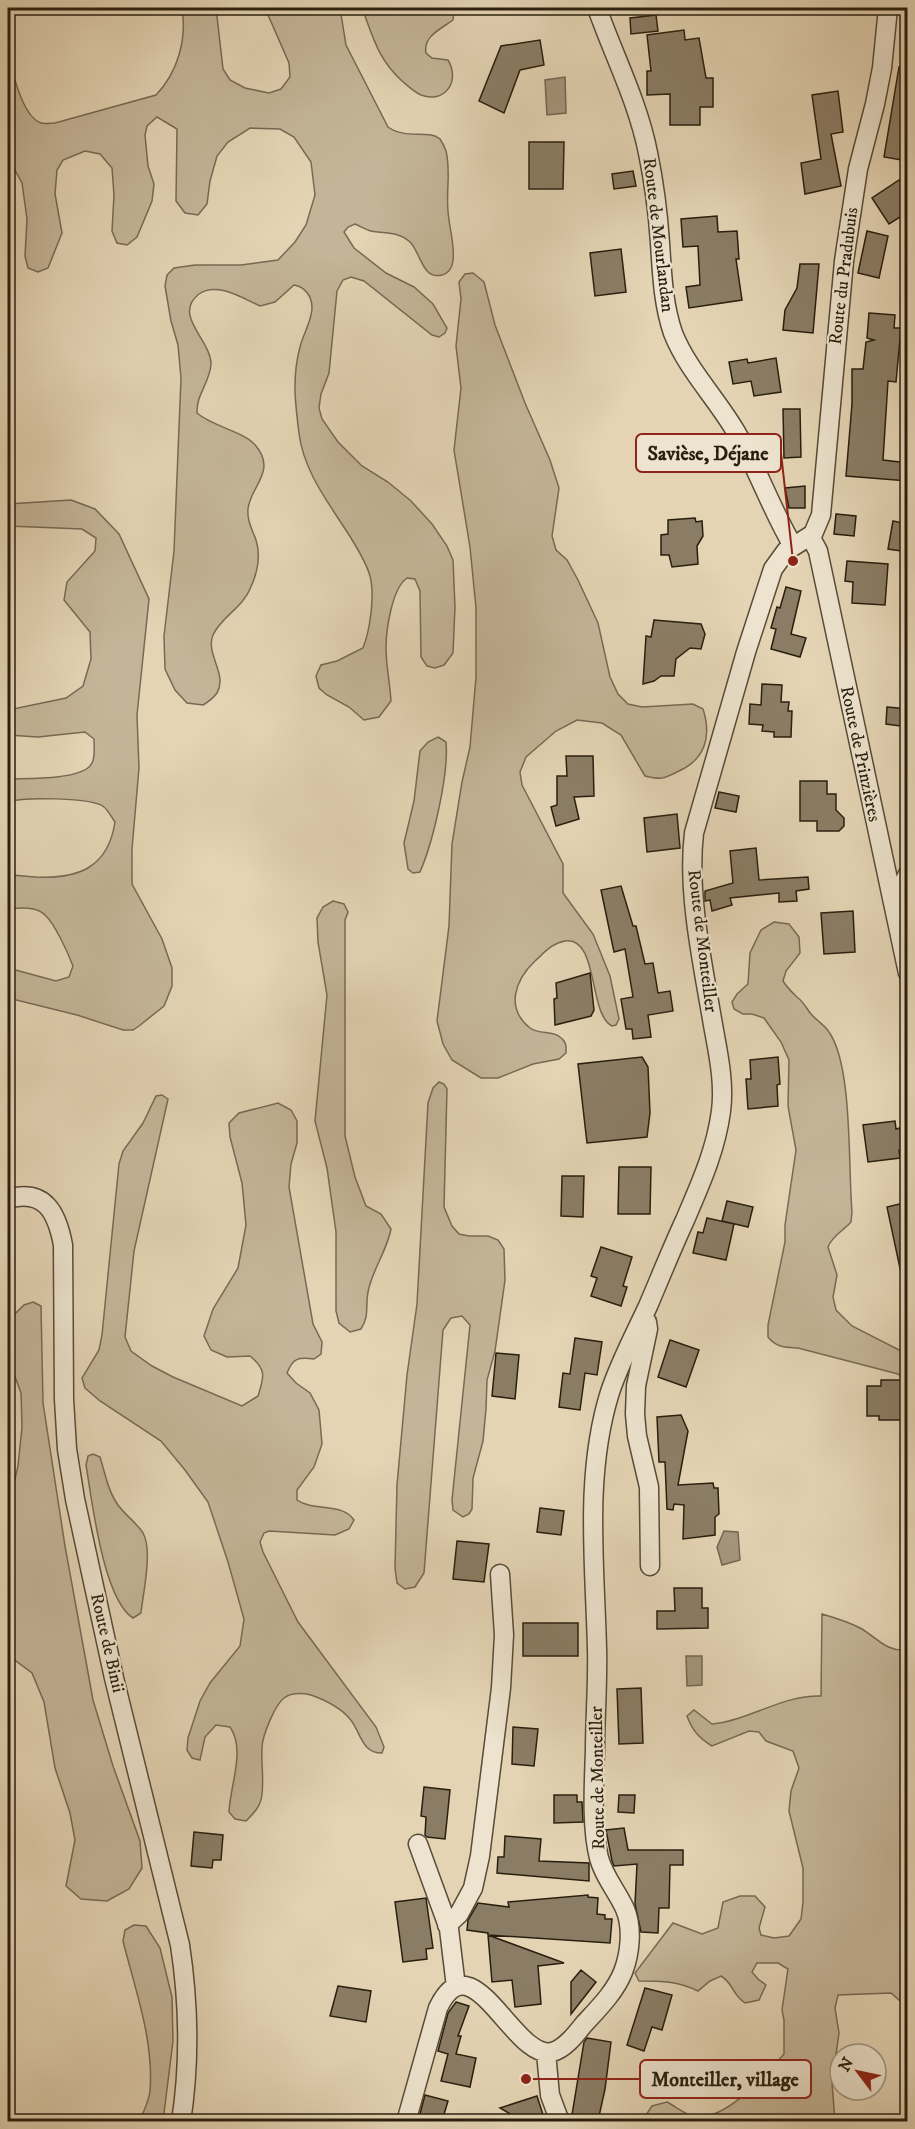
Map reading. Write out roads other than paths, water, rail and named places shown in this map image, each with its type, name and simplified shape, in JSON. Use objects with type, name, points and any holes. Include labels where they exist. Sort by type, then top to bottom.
[{"type":"street","name":"Route de Mourlandan","points":[[597,8],[641,121],[648,152],[659,227],[665,298],[672,331],[687,360],[715,398],[748,453],[770,504],[802,541]]},
{"type":"street","name":"Route du Pradubuis","points":[[802,541],[816,529],[823,508],[833,361],[843,261],[858,169],[880,77],[888,8]]},
{"type":"street","name":"Route de Prinzières","points":[[802,541],[819,557],[908,973]]},
{"type":"street","name":"Route de Monteiller","points":[[546,2053],[562,2048],[603,2002],[622,1973],[628,1950],[628,1918],[604,1874],[598,1854],[596,1835],[595,1746],[598,1664],[593,1529],[596,1464],[601,1426],[615,1377],[709,1163],[715,1144],[722,1107],[721,1070],[708,999],[693,885],[693,843],[696,822],[770,577],[781,556],[802,541]]},
{"type":"street","points":[[892,899],[898,894],[908,874]]},
{"type":"street","name":"Route de Binii","points":[[8,1199],[29,1196],[47,1205],[55,1216],[63,1245],[64,1399],[67,1449],[75,1499],[114,1678],[180,1945],[186,1982],[188,2044],[181,2121]]},
{"type":"street","name":"Route de Monteiller","points":[[643,1316],[648,1329],[636,1386],[635,1414],[637,1436],[649,1487],[650,1566]]},
{"type":"street","points":[[447,1925],[459,1914],[473,1888],[480,1856],[502,1681],[504,1635],[500,1574]]},
{"type":"street","points":[[418,1844],[447,1925],[456,1987]]},
{"type":"street","points":[[406,2121],[438,2008],[445,1995],[456,1987],[471,1988],[482,1995],[526,2043],[537,2051],[546,2053],[550,2096],[560,2121]]},
{"type":"place","name":"Savièse, Déjane","points":[[793,561]]},
{"type":"place","name":"Monteiller, village","points":[[526,2079]]}]
